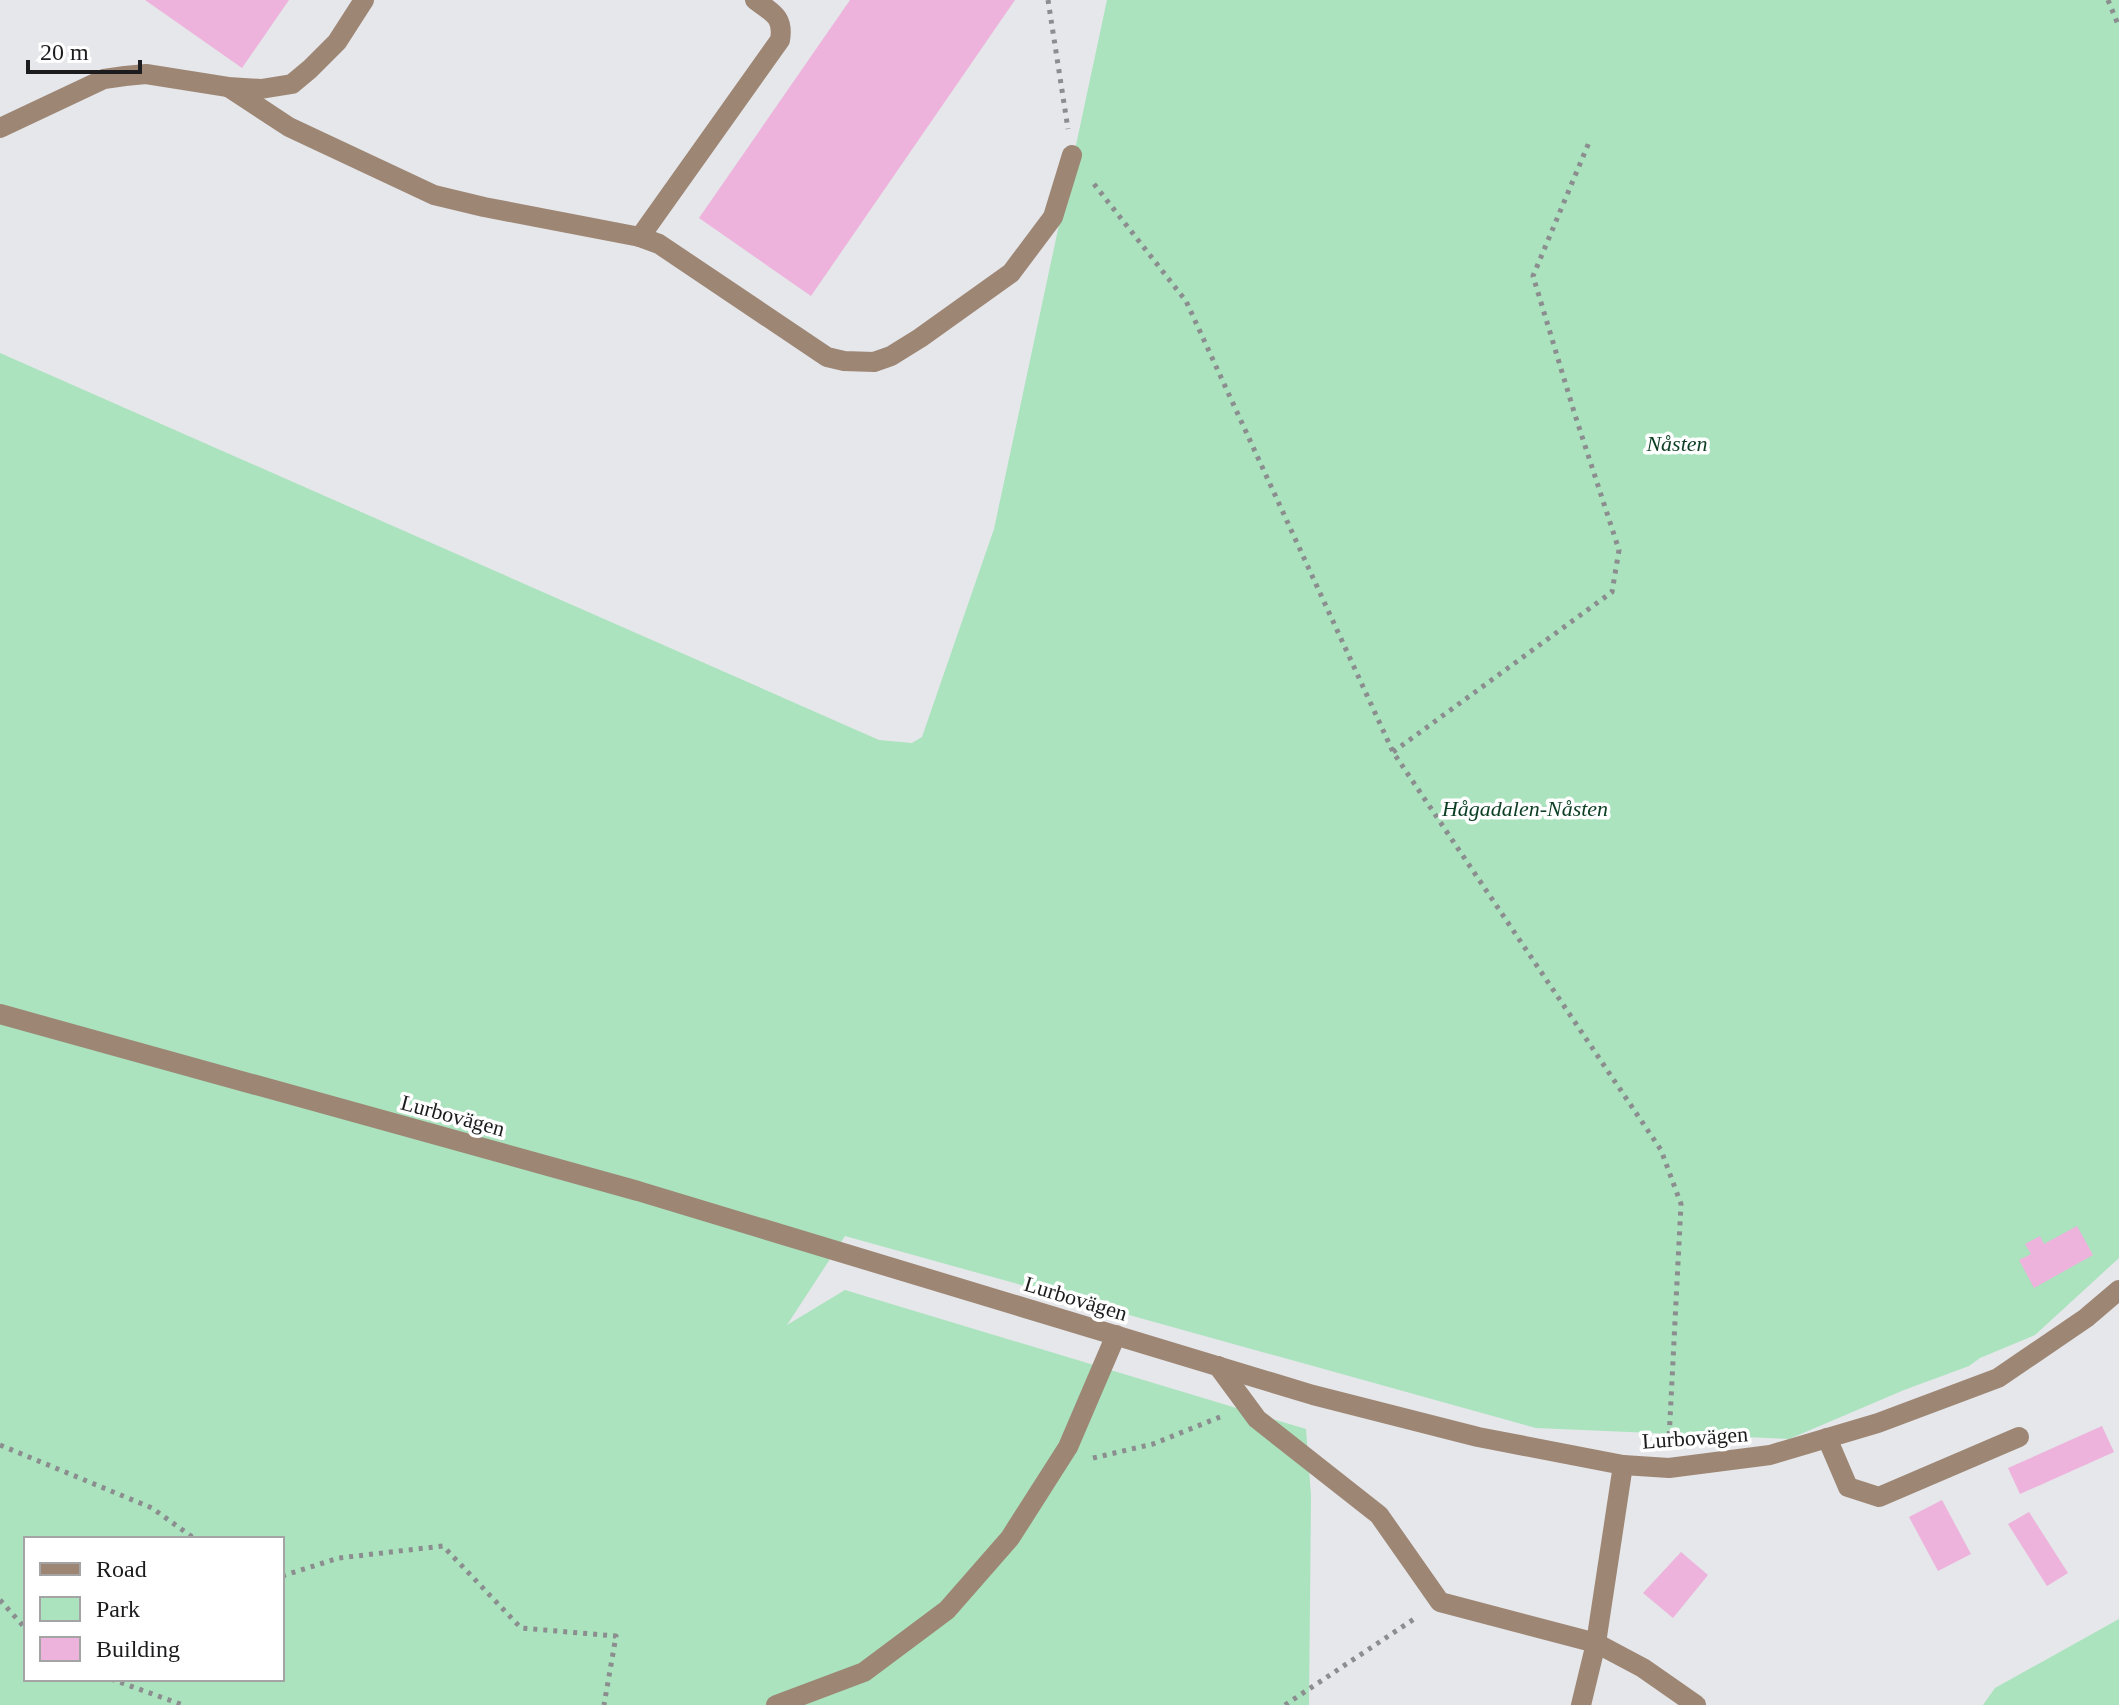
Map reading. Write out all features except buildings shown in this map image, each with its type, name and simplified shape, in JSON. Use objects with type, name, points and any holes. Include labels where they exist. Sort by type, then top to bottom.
[{"type":"street","points":[[0,128],[114,77],[146,74],[261,89],[292,84],[337,42],[364,0]]},
{"type":"street","points":[[640,237],[780,40],[782,29],[777,16],[755,0]]},
{"type":"street","points":[[228,87],[289,127],[434,195],[640,237],[659,244],[827,357],[844,361],[874,362],[891,356],[1011,273],[1053,217],[1072,155]]},
{"type":"street","name":"Lurbovägen","points":[[0,1014],[638,1191],[1313,1395],[1478,1437],[1623,1465],[1669,1468],[1770,1455],[1878,1423],[1998,1378],[2086,1318],[2119,1290]]},
{"type":"street","points":[[776,1705],[864,1672],[947,1610],[1010,1538],[1057,1466],[1116,1335]]},
{"type":"street","points":[[1218,1366],[1257,1419],[1379,1515],[1440,1602],[1596,1643],[1643,1668],[1696,1705]]},
{"type":"street","points":[[1827,1438],[1848,1487],[1879,1497],[2019,1437]]},
{"type":"street","points":[[1581,1705],[1596,1643],[1623,1465]]},
{"type":"path","points":[[1048,0],[1072,155],[1186,301],[1393,752],[1661,1150],[1681,1204],[1669,1468]]},
{"type":"path","points":[[2108,0],[2119,27]]},
{"type":"path","points":[[1393,752],[1612,592],[1619,550],[1533,276],[1590,140]]},
{"type":"path","points":[[1057,1466],[1153,1444],[1218,1419],[1243,1400]]},
{"type":"path","points":[[0,1445],[152,1508],[192,1537]]},
{"type":"path","points":[[284,1575],[339,1558],[443,1546],[521,1628],[616,1636],[604,1705]]},
{"type":"path","points":[[0,1600],[24,1627]]},
{"type":"path","points":[[1285,1705],[1387,1636]]},
{"type":"path","points":[[117,1681],[183,1705]]},
{"type":"green space","name":"Hågadalen-Nåsten","points":[[1107,0],[2119,0],[2119,1258],[2035,1335],[1980,1358],[1969,1366],[1789,1439],[1536,1428],[845,1236],[787,1325],[845,1290],[1306,1429],[1311,1496],[1309,1705],[0,1705],[0,353],[879,740],[912,743],[922,737],[994,529]]},
{"type":"green space","points":[[2119,1619],[2119,1705],[1983,1705],[1995,1688]]},
{"type":"park label","name":"Nåsten","points":[[1677,443]]}]
